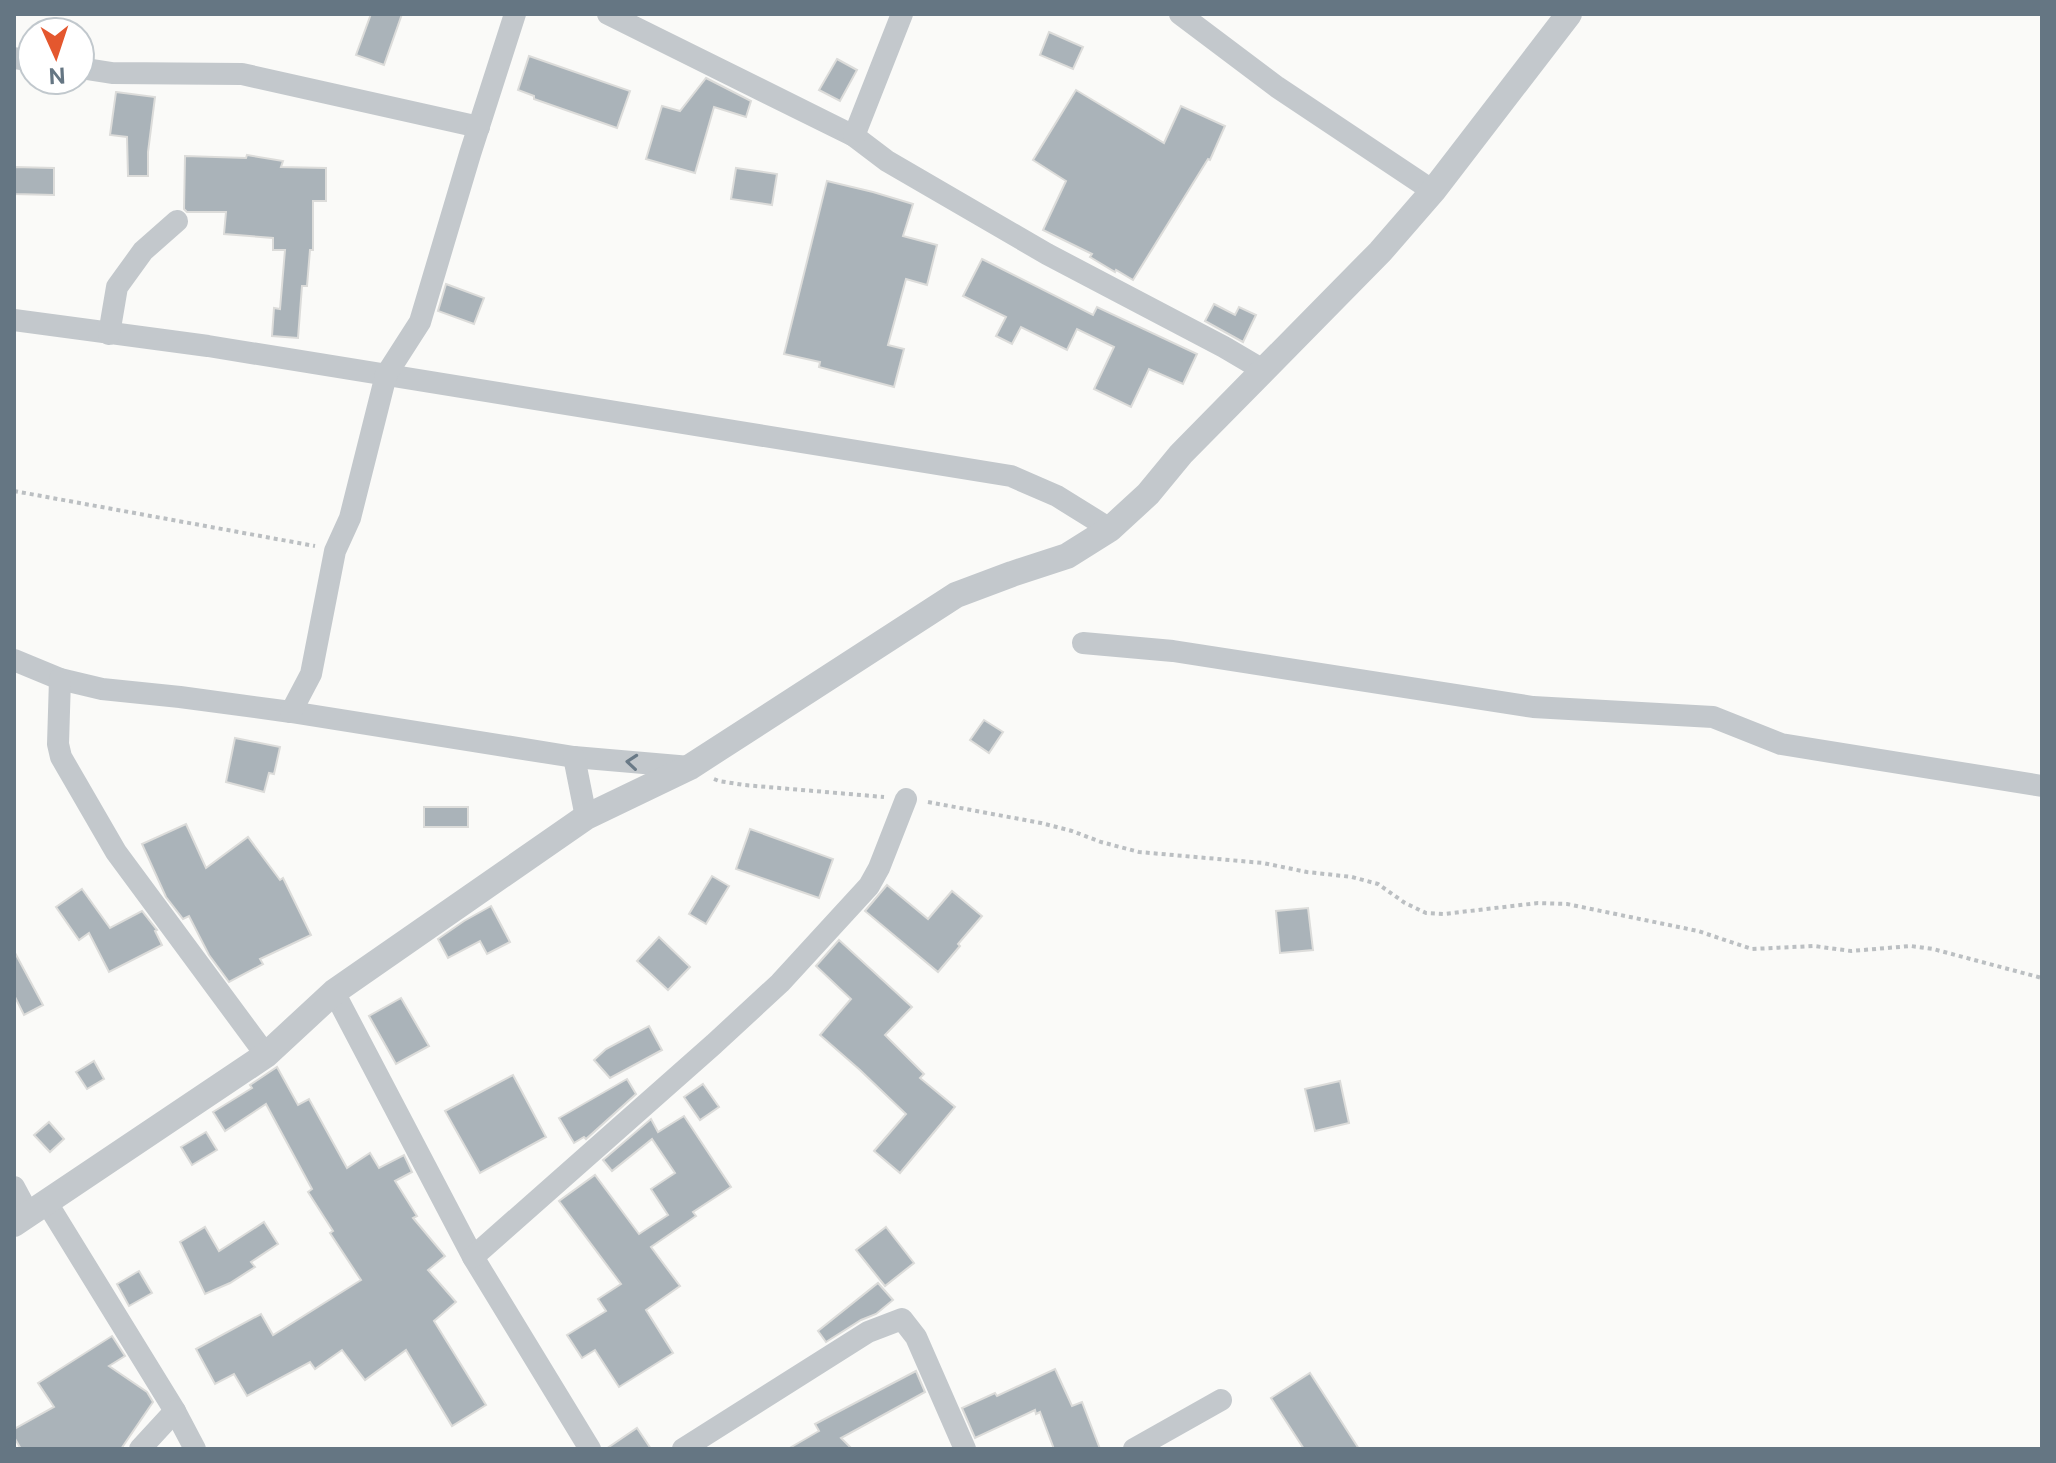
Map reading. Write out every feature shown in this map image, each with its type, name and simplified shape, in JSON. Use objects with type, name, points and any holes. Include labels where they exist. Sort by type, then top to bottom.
[{"type":"street","points":[[291,712],[311,674],[335,551],[350,518],[386,375],[420,322],[515,14]]},
{"type":"street","points":[[608,14],[854,136],[887,161],[1033,246],[1263,370]]},
{"type":"street","points":[[854,136],[902,14]]},
{"type":"street","points":[[1180,14],[1277,87],[1433,191]]},
{"type":"street","points":[[30,1214],[266,1055],[334,992],[586,817],[690,767],[956,595],[1067,556],[1110,529],[1148,494],[1181,454],[1380,252],[1433,191],[1569,14]]},
{"type":"street","points":[[96,70],[242,74],[479,127]]},
{"type":"street","points":[[109,334],[117,287],[143,251],[177,221]]},
{"type":"street","points":[[14,320],[208,346],[1011,476],[1057,496],[1110,529]]},
{"type":"street","points":[[1083,643],[1173,651],[1533,707],[1713,717],[1781,744],[2042,786]]},
{"type":"street","points":[[14,660],[60,679],[102,689],[291,712],[574,757],[690,767]]},
{"type":"street","points":[[60,679],[58,744],[61,757],[116,852],[266,1055]]},
{"type":"street","points":[[574,757],[586,817]]},
{"type":"street","points":[[473,1257],[780,983],[869,886],[906,799]]},
{"type":"street","points":[[334,992],[473,1257],[590,1449]]},
{"type":"street","points":[[14,1187],[30,1214],[175,1411],[195,1449]]},
{"type":"street","points":[[683,1449],[868,1332],[902,1319],[916,1337],[965,1449]]},
{"type":"street","points":[[1134,1449],[1221,1400]]},
{"type":"street","points":[[140,1449],[175,1411]]},
{"type":"path","points":[[14,491],[292,540],[335,551]]},
{"type":"path","points":[[690,767],[719,781],[906,799],[1041,823],[1139,852],[1263,863],[1352,877],[1378,884],[1426,913],[1444,914],[1538,903],[1567,904],[1698,931],[1752,949],[1814,946],[1851,951],[1911,946],[2042,978]]},
{"type":"building","points":[[371,14],[402,14],[384,65],[356,55]]},
{"type":"building","points":[[1049,32],[1083,47],[1073,69],[1040,55]]},
{"type":"building","points":[[529,56],[630,91],[617,128],[534,99],[534,96],[518,90]]},
{"type":"building","points":[[837,59],[857,70],[840,101],[819,90]]},
{"type":"building","points":[[706,78],[751,101],[746,117],[714,107],[695,173],[646,159],[662,106],[680,111]]},
{"type":"building","points":[[1076,90],[1164,143],[1181,106],[1225,126],[1210,160],[1133,280],[1090,257],[1092,254],[1043,230],[1066,181],[1033,160]]},
{"type":"building","points":[[116,92],[155,97],[148,176],[128,176],[127,137],[110,135]]},
{"type":"building","points":[[247,155],[283,161],[281,167],[326,168],[326,201],[313,201],[313,250],[310,250],[307,286],[302,286],[298,338],[272,336],[274,308],[280,309],[285,250],[273,250],[273,238],[224,234],[226,212],[187,212],[184,209],[185,156],[246,158]]},
{"type":"building","points":[[14,167],[54,168],[54,195],[14,194]]},
{"type":"building","points":[[736,168],[777,174],[772,205],[731,199]]},
{"type":"building","points":[[827,181],[913,204],[903,236],[937,245],[927,285],[906,279],[888,345],[904,349],[894,387],[819,367],[820,362],[784,354]]},
{"type":"building","points":[[982,259],[1093,315],[1097,307],[1197,354],[1183,384],[1149,369],[1131,407],[1094,389],[1114,347],[1077,329],[1067,350],[1021,327],[1012,344],[996,336],[1006,317],[963,296]]},
{"type":"building","points":[[446,284],[484,298],[474,324],[438,311]]},
{"type":"building","points":[[1214,304],[1235,315],[1239,307],[1256,315],[1243,342],[1205,321]]},
{"type":"building","points":[[984,720],[1003,732],[989,753],[970,740]]},
{"type":"building","points":[[235,738],[280,747],[274,774],[269,773],[264,792],[226,782]]},
{"type":"building","points":[[424,807],[468,807],[468,827],[424,827]]},
{"type":"building","points":[[186,824],[206,868],[248,837],[280,880],[283,878],[311,935],[260,959],[263,964],[229,982],[209,955],[189,916],[183,919],[166,897],[142,844]]},
{"type":"building","points":[[750,829],[833,859],[819,898],[736,869]]},
{"type":"building","points":[[712,876],[729,886],[706,924],[689,914]]},
{"type":"building","points":[[887,885],[928,919],[952,891],[982,916],[938,972],[865,911]]},
{"type":"building","points":[[82,889],[110,928],[142,911],[157,930],[162,945],[109,972],[89,933],[79,940],[56,907]]},
{"type":"building","points":[[491,906],[510,942],[487,954],[480,941],[448,958],[438,939]]},
{"type":"building","points":[[1308,908],[1313,950],[1280,953],[1276,911]]},
{"type":"building","points":[[659,937],[690,967],[668,990],[637,961]]},
{"type":"building","points":[[839,940],[912,1007],[885,1035],[924,1074],[920,1078],[955,1107],[900,1173],[874,1151],[906,1114],[820,1035],[851,999],[816,966]]},
{"type":"building","points":[[14,951],[43,1005],[24,1015],[14,995]]},
{"type":"building","points":[[401,998],[429,1046],[396,1064],[369,1016]]},
{"type":"building","points":[[649,1026],[662,1050],[610,1078],[594,1060],[606,1049]]},
{"type":"building","points":[[94,1061],[104,1079],[87,1089],[76,1072]]},
{"type":"building","points":[[277,1067],[298,1105],[309,1099],[347,1168],[370,1153],[379,1168],[404,1155],[412,1172],[395,1181],[417,1216],[413,1218],[445,1256],[428,1270],[456,1302],[434,1321],[486,1405],[452,1426],[406,1350],[365,1380],[342,1350],[315,1369],[310,1362],[247,1396],[234,1374],[215,1384],[196,1349],[261,1314],[273,1335],[361,1280],[330,1233],[333,1231],[308,1192],[312,1189],[266,1104],[225,1131],[213,1112],[252,1088],[250,1085]]},
{"type":"building","points":[[513,1075],[546,1137],[480,1173],[445,1111]]},
{"type":"building","points":[[627,1079],[636,1094],[586,1139],[584,1137],[574,1143],[559,1118]]},
{"type":"building","points":[[1340,1081],[1349,1123],[1315,1131],[1305,1089]]},
{"type":"building","points":[[703,1084],[719,1107],[700,1120],[684,1097]]},
{"type":"building","points":[[684,1116],[731,1187],[693,1212],[696,1216],[651,1247],[680,1286],[646,1310],[673,1353],[619,1387],[595,1350],[582,1358],[567,1335],[606,1311],[598,1299],[621,1284],[559,1201],[595,1175],[639,1234],[668,1215],[651,1189],[675,1173],[652,1139],[612,1171],[603,1160],[651,1119],[658,1132]]},
{"type":"building","points":[[49,1122],[64,1139],[50,1152],[34,1135]]},
{"type":"building","points":[[206,1132],[217,1150],[192,1165],[181,1147]]},
{"type":"building","points":[[264,1222],[278,1244],[251,1262],[255,1267],[205,1294],[180,1242],[205,1227],[219,1251]]},
{"type":"building","points":[[886,1227],[914,1263],[885,1286],[856,1250]]},
{"type":"building","points":[[139,1271],[152,1293],[129,1306],[117,1284]]},
{"type":"building","points":[[878,1283],[893,1300],[876,1314],[826,1342],[818,1331]]},
{"type":"building","points":[[112,1336],[125,1356],[109,1366],[147,1392],[153,1402],[121,1449],[21,1449],[14,1437],[14,1429],[54,1407],[38,1383]]},
{"type":"building","points":[[1055,1369],[1072,1406],[1082,1402],[1100,1449],[1054,1449],[1040,1412],[1036,1414],[1035,1410],[975,1438],[962,1408],[995,1393],[997,1396]]},
{"type":"building","points":[[916,1371],[925,1392],[841,1438],[852,1449],[788,1449],[819,1431],[815,1424]]},
{"type":"building","points":[[1310,1373],[1359,1449],[1304,1449],[1271,1398]]},
{"type":"building","points":[[637,1428],[651,1449],[606,1449]]}]
